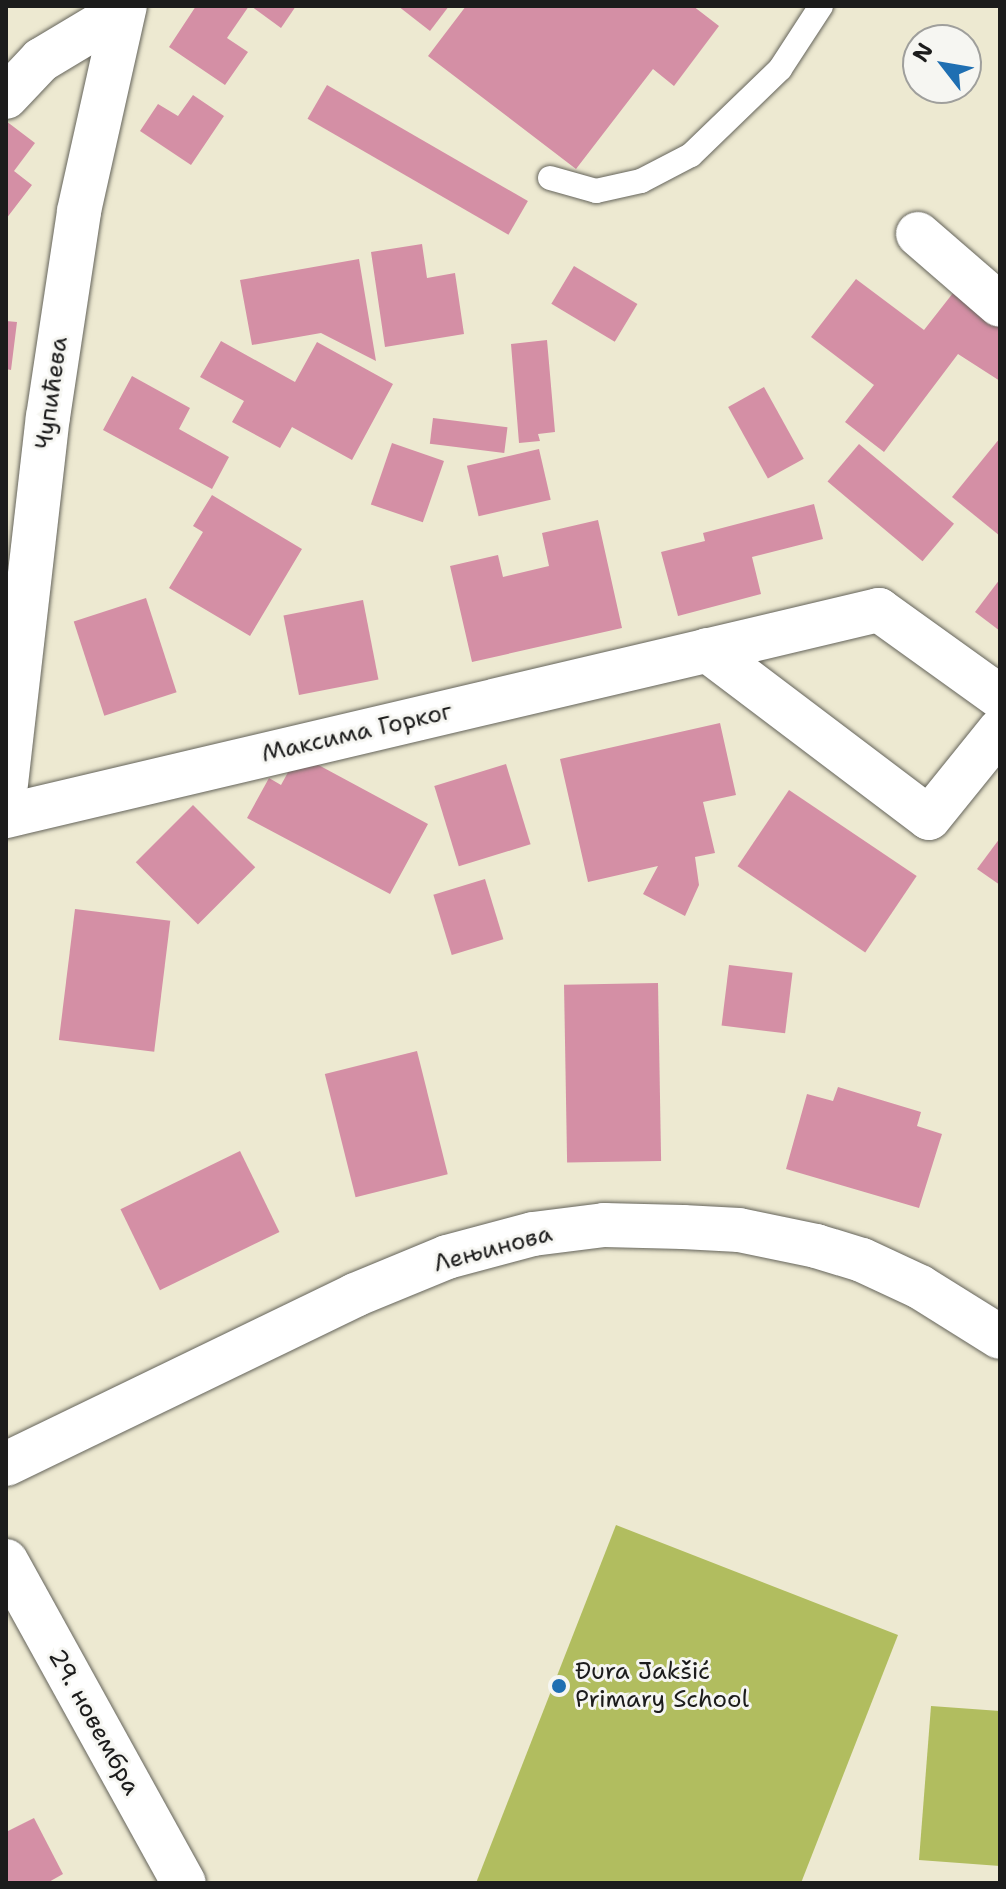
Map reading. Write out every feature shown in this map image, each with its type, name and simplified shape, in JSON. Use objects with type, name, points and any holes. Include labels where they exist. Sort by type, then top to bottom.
[{"type":"street","points":[[6,97],[41,60],[124,9]]},
{"type":"street","name":"Чупићева","points":[[6,784],[54,373],[79,211],[124,9]]},
{"type":"street","points":[[918,234],[1000,305]]},
{"type":"street","name":"Максима Горког","points":[[6,816],[879,610],[1000,697]]},
{"type":"street","points":[[707,650],[929,818],[1000,730]]},
{"type":"street","name":"Лењинова","points":[[6,1464],[355,1295],[447,1257],[533,1234],[604,1225],[683,1227],[739,1230],[816,1246],[920,1287],[1000,1337]]},
{"type":"street","name":"29. новембра","points":[[6,1561],[184,1883]]},
{"type":"lane","points":[[550,178],[596,191],[641,181],[691,155],[780,69],[821,6]]},
{"type":"green space","points":[[616,1525],[898,1635],[801,1883],[476,1883]]},
{"type":"green space","points":[[931,1706],[1000,1711],[1000,1866],[919,1860]]},
{"type":"building","points":[[196,6],[249,6],[227,38],[248,52],[225,85],[169,47]]},
{"type":"building","points":[[251,6],[296,6],[281,28]]},
{"type":"building","points":[[398,6],[449,6],[430,31]]},
{"type":"building","points":[[466,6],[693,6],[719,26],[674,86],[653,69],[576,169],[428,56]]},
{"type":"building","points":[[327,85],[528,201],[508,235],[308,119]]},
{"type":"building","points":[[193,95],[224,116],[191,165],[140,131],[158,104],[178,116]]},
{"type":"building","points":[[6,121],[35,143],[14,171],[32,185],[6,219]]},
{"type":"building","points":[[422,244],[427,278],[455,273],[464,334],[385,347],[371,252]]},
{"type":"building","points":[[359,259],[376,361],[321,333],[252,345],[240,280]]},
{"type":"building","points":[[574,266],[637,304],[615,342],[551,304]]},
{"type":"building","points":[[856,279],[924,330],[953,293],[1000,328],[1000,381],[958,354],[884,452],[845,422],[874,385],[811,337]]},
{"type":"building","points":[[6,321],[17,322],[11,370],[6,369]]},
{"type":"building","points":[[547,340],[555,432],[538,434],[540,441],[519,443],[511,344]]},
{"type":"building","points":[[221,341],[295,382],[317,342],[393,384],[352,460],[292,427],[280,448],[232,422],[244,401],[200,377]]},
{"type":"building","points":[[132,376],[190,408],[179,429],[229,457],[212,489],[103,430]]},
{"type":"building","points":[[764,387],[804,459],[768,479],[728,407]]},
{"type":"building","points":[[433,418],[507,427],[504,453],[430,444]]},
{"type":"building","points":[[1000,438],[1000,536],[952,497]]},
{"type":"building","points":[[392,443],[444,461],[423,522],[371,504]]},
{"type":"building","points":[[859,444],[954,524],[922,561],[828,482]]},
{"type":"building","points":[[539,449],[551,500],[479,516],[467,466]]},
{"type":"building","points":[[212,495],[302,549],[250,636],[169,588],[203,532],[193,526]]},
{"type":"building","points":[[814,504],[823,539],[752,557],[761,594],[678,616],[661,552],[705,541],[703,533]]},
{"type":"building","points":[[598,520],[622,628],[472,662],[450,566],[498,555],[503,577],[549,566],[542,533]]},
{"type":"building","points":[[1000,579],[1000,631],[975,612]]},
{"type":"building","points":[[146,598],[177,692],[104,716],[74,621]]},
{"type":"building","points":[[363,600],[378,680],[299,695],[283,615]]},
{"type":"building","points":[[720,723],[736,795],[703,802],[715,853],[695,857],[699,885],[685,916],[643,894],[658,866],[588,882],[560,759]]},
{"type":"building","points":[[298,754],[428,824],[390,894],[247,818],[269,778],[281,785]]},
{"type":"building","points":[[506,764],[531,844],[459,866],[434,786]]},
{"type":"building","points":[[789,790],[917,876],[865,952],[738,866]]},
{"type":"building","points":[[193,805],[255,867],[198,925],[136,862]]},
{"type":"building","points":[[1000,838],[1000,885],[977,869]]},
{"type":"building","points":[[485,879],[503,939],[452,955],[433,895]]},
{"type":"building","points":[[75,909],[170,921],[154,1052],[59,1040]]},
{"type":"building","points":[[729,965],[793,973],[785,1033],[722,1026]]},
{"type":"building","points":[[658,983],[661,1161],[567,1163],[564,985]]},
{"type":"building","points":[[417,1051],[448,1174],[356,1197],[325,1074]]},
{"type":"building","points":[[838,1087],[921,1112],[917,1126],[942,1134],[919,1208],[786,1169],[807,1094],[833,1101]]},
{"type":"building","points":[[240,1151],[279,1232],[160,1290],[120,1209]]},
{"type":"building","points":[[34,1818],[63,1874],[47,1883],[6,1883],[6,1832]]},
{"type":"place","name":"Đura Jakšić Primary School","points":[[559,1686]]}]
